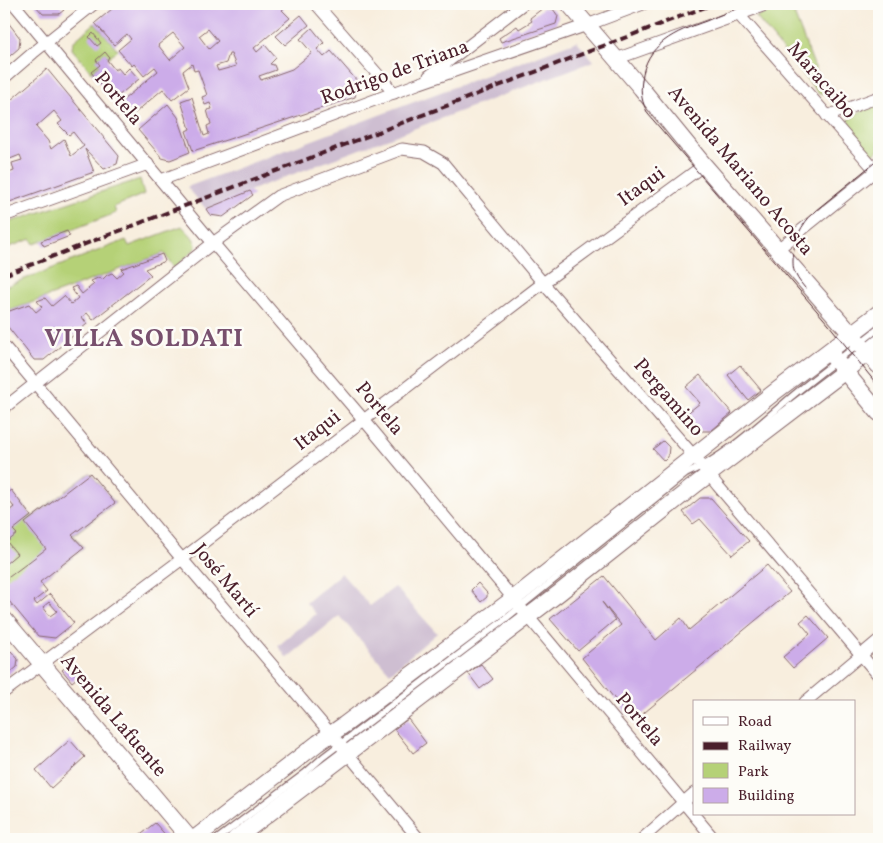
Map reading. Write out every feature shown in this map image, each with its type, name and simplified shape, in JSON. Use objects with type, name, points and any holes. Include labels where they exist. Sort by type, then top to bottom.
[{"type":"main road","name":"Avenida Mariano Acosta","points":[[569,4],[704,165],[865,343],[879,366]]},
{"type":"main road","points":[[192,839],[318,743],[340,744],[521,607],[559,593],[702,466],[837,361],[865,343],[879,313]]},
{"type":"main road","points":[[235,839],[329,769],[340,744],[521,607],[680,468],[702,466],[837,361],[865,343]]},
{"type":"main road","points":[[837,361],[879,413]]},
{"type":"main road","name":"Avenida Lafuente","points":[[4,619],[192,839]]},
{"type":"street","name":"Portela","points":[[14,4],[693,815]]},
{"type":"street","points":[[4,78],[94,4]]},
{"type":"street","points":[[316,4],[394,93]]},
{"type":"street","points":[[420,83],[523,4]]},
{"type":"street","name":"Rodrigo de Triana","points":[[161,180],[420,83],[643,4]]},
{"type":"street","points":[[616,58],[768,4]]},
{"type":"street","name":"Maracaibo","points":[[740,15],[827,116],[877,169]]},
{"type":"street","points":[[827,116],[879,97]]},
{"type":"street","name":"Pergamino","points":[[213,243],[278,196],[402,149],[424,152],[443,163],[543,283],[702,466],[879,676]]},
{"type":"street","points":[[4,216],[148,164]]},
{"type":"street","name":"Itaqui","points":[[4,692],[182,559],[543,283],[704,165]]},
{"type":"street","points":[[778,248],[877,169]]},
{"type":"street","points":[[4,408],[213,243]]},
{"type":"street","name":"José Martí","points":[[4,346],[419,839]]},
{"type":"street","points":[[807,700],[879,640]]},
{"type":"street","points":[[642,839],[693,794]]},
{"type":"street","name":"Portela","points":[[694,816],[714,839]]},
{"type":"lane","points":[[865,343],[879,328]]},
{"type":"lane","points":[[217,839],[340,744]]},
{"type":"shaded area","points":[[577,41],[594,61],[259,187],[206,209],[187,187]]},
{"type":"shaded area","points":[[341,573],[370,606],[395,587],[437,633],[390,673],[339,616],[287,658],[278,646],[316,614],[306,603]]},
{"type":"green space","points":[[792,4],[820,4],[794,14],[825,93],[819,94],[756,17]]},
{"type":"green space","points":[[95,23],[118,50],[91,72],[72,49],[73,42]]},
{"type":"green space","points":[[879,104],[879,150],[871,157],[844,125],[855,114]]},
{"type":"green space","points":[[140,179],[144,194],[114,207],[116,213],[34,244],[31,239],[4,249],[4,224]]},
{"type":"green space","points":[[182,226],[194,239],[196,248],[174,268],[164,253],[4,313],[4,287],[126,240],[129,246]]},
{"type":"green space","points":[[90,473],[115,503],[73,535],[84,548],[11,604],[4,595],[4,515],[20,502],[32,517]]},
{"type":"building","points":[[58,4],[64,10],[59,14],[43,14],[35,5]]},
{"type":"building","points":[[118,4],[289,4],[282,10],[290,18],[254,48],[257,52],[265,45],[276,58],[270,64],[274,65],[276,70],[259,76],[261,80],[292,69],[312,53],[300,39],[312,28],[324,43],[317,49],[324,57],[331,51],[358,82],[355,97],[193,151],[186,131],[190,129],[181,101],[192,97],[204,136],[209,134],[207,126],[211,124],[207,110],[212,109],[210,103],[205,105],[202,97],[207,95],[198,70],[194,71],[192,64],[183,71],[189,87],[172,100],[163,89],[129,118],[117,105],[158,71],[155,67],[144,76],[118,50],[131,39],[127,34],[114,45],[95,23]],"holes":[[[208,29],[218,41],[209,49],[199,36]],[[173,33],[185,47],[170,60],[158,45]],[[229,54],[231,54],[236,66],[218,71],[216,66],[226,63]]]},
{"type":"building","points":[[543,8],[553,9],[558,16],[556,24],[501,42],[499,38],[517,26],[519,29],[532,21],[530,18]]},
{"type":"building","points":[[301,15],[309,25],[285,45],[276,36]]},
{"type":"building","points":[[4,17],[20,38],[19,48],[4,61]]},
{"type":"building","points":[[93,33],[101,43],[97,46],[89,37]]},
{"type":"building","points":[[105,52],[109,57],[107,60],[115,70],[118,68],[123,74],[129,68],[139,79],[118,96],[109,85],[105,90],[91,72],[100,65],[96,60]]},
{"type":"building","points":[[47,69],[119,156],[117,164],[104,169],[85,149],[94,172],[4,204],[4,175],[14,171],[12,163],[22,160],[20,155],[4,160],[4,106]],"holes":[[[54,111],[62,121],[58,124],[69,135],[73,132],[84,146],[71,156],[64,139],[51,149],[48,141],[36,127]]]},
{"type":"building","points":[[168,104],[178,117],[190,152],[170,160],[162,158],[138,130]]},
{"type":"building","points":[[250,191],[253,195],[223,217],[210,215],[206,209]]},
{"type":"building","points":[[67,231],[70,236],[44,246],[41,241]]},
{"type":"building","points":[[162,254],[165,261],[145,269],[151,275],[93,320],[87,313],[82,317],[87,324],[44,360],[34,360],[4,322],[4,313],[29,304],[36,312],[42,307],[37,301],[45,298],[52,306],[64,296],[71,304],[78,298],[71,288],[76,286],[82,294],[94,284],[91,281],[100,277],[102,280],[112,273],[117,278],[124,272],[121,269]]},
{"type":"building","points":[[740,365],[761,390],[748,400],[728,375]]},
{"type":"building","points":[[700,375],[732,413],[711,431],[699,431],[685,415],[700,403],[686,387]]},
{"type":"building","points":[[663,441],[669,447],[668,457],[664,461],[653,449]]},
{"type":"building","points":[[90,473],[115,503],[72,535],[84,548],[40,582],[47,591],[34,601],[37,605],[50,594],[74,623],[55,638],[38,636],[4,595],[4,578],[5,580],[46,549],[25,523]],"holes":[[[49,602],[57,611],[50,616],[43,607]]]},
{"type":"building","points":[[11,490],[31,516],[13,530],[17,534],[7,542],[17,554],[4,565],[4,505],[9,511],[14,507],[4,495]]},
{"type":"building","points":[[700,498],[711,498],[749,541],[732,555],[700,519],[693,524],[683,512]]},
{"type":"building","points":[[767,565],[790,592],[633,722],[582,658],[621,625],[602,602],[615,620],[578,651],[550,619],[604,576],[656,640],[681,618],[689,630]]},
{"type":"building","points":[[478,583],[487,593],[487,597],[481,602],[471,590]]},
{"type":"building","points":[[808,615],[828,638],[793,668],[783,657],[810,634],[800,622]]},
{"type":"building","points":[[11,651],[18,659],[17,667],[4,678],[4,657]]},
{"type":"building","points":[[73,661],[83,673],[72,682],[62,670]]},
{"type":"building","points":[[481,664],[493,679],[480,689],[468,673]]},
{"type":"building","points":[[408,719],[426,743],[413,753],[394,729]]},
{"type":"building","points":[[70,740],[85,757],[51,788],[36,770]]},
{"type":"building","points":[[155,823],[169,839],[141,839],[138,836]]},
{"type":"tram line","points":[[749,4],[683,30],[656,48],[649,57],[642,80],[641,94],[644,106],[648,114],[829,325],[879,387]]},
{"type":"tram line","points":[[805,288],[795,273],[793,264],[794,246],[802,227],[815,211],[879,159]]},
{"type":"railway","points":[[4,275],[713,4]]},
{"type":"district","name":"VILLA SOLDATI","points":[[144,339]]}]
